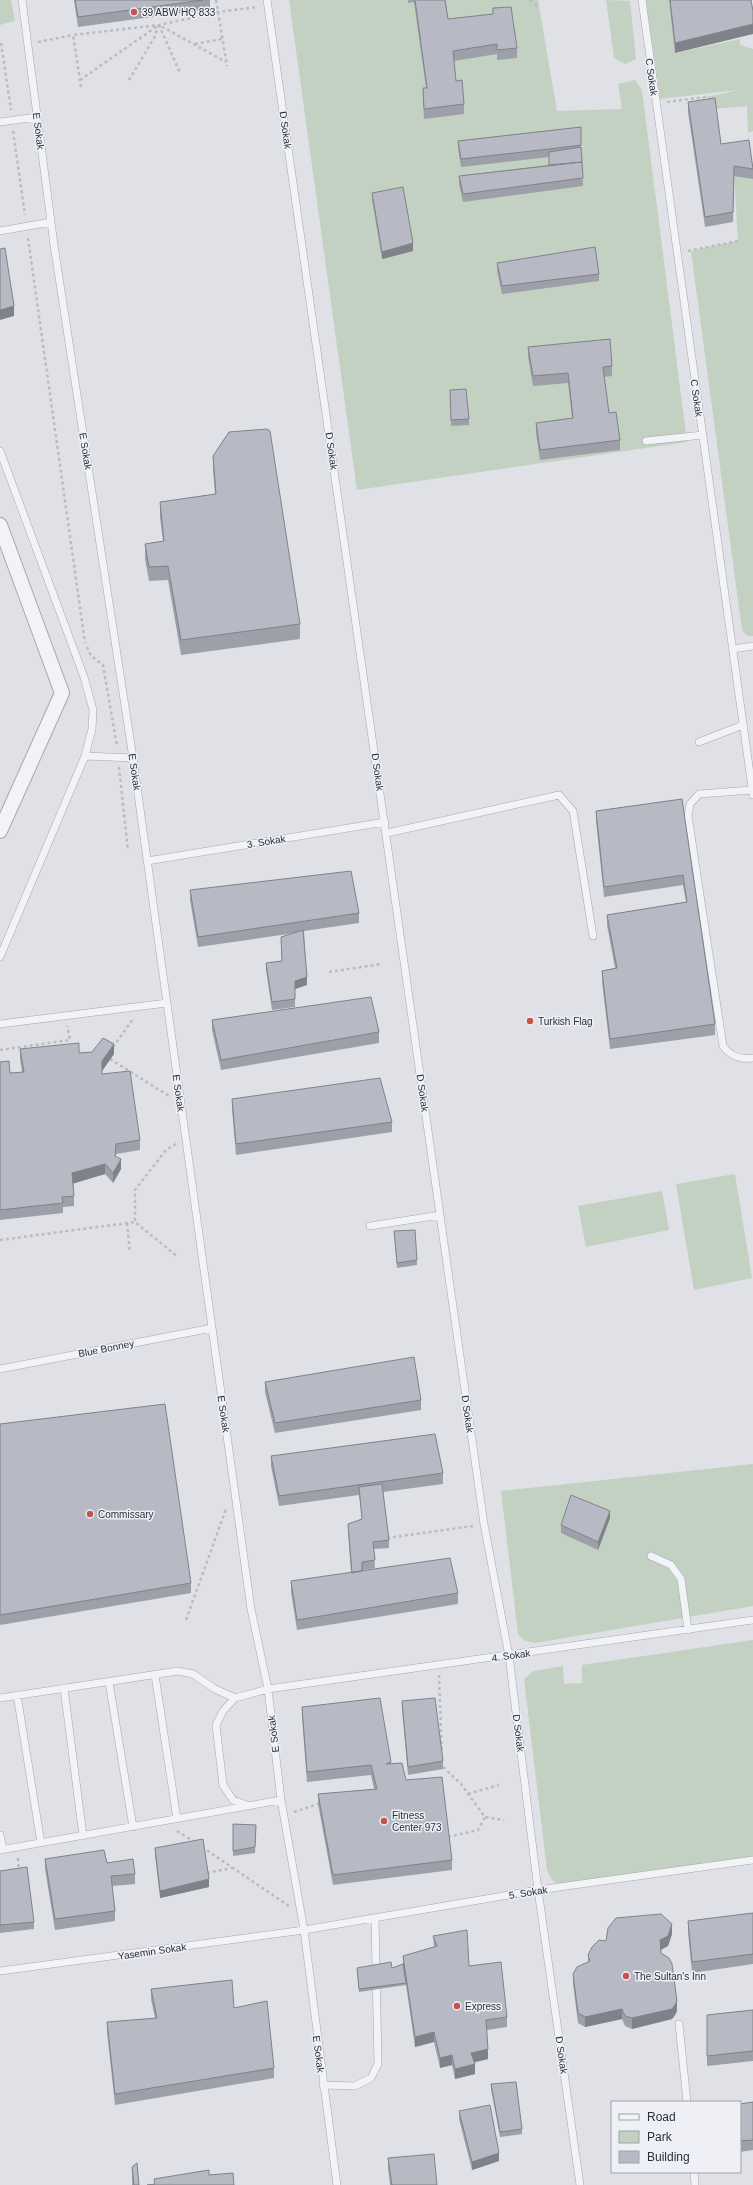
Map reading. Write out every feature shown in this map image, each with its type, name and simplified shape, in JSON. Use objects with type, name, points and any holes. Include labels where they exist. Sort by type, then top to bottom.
[{"type":"street","points":[[0,525],[62,693],[0,831]]},
{"type":"lane","name":"E Sokak","points":[[22,0],[51,222],[133,758],[251,1609],[268,1689],[283,1815],[304,1930],[337,2185]]},
{"type":"lane","name":"C Sokak","points":[[642,0],[753,792]]},
{"type":"lane","name":"D Sokak","points":[[267,3],[387,832],[484,1524],[509,1656],[538,1890],[580,2185]]},
{"type":"lane","points":[[0,122],[38,117]]},
{"type":"lane","points":[[0,231],[51,222]]},
{"type":"lane","points":[[646,442],[703,435]]},
{"type":"lane","points":[[0,451],[84,677],[93,710],[92,729],[85,756],[0,957]]},
{"type":"lane","points":[[733,649],[753,646]]},
{"type":"lane","points":[[698,742],[743,725]]},
{"type":"lane","points":[[85,756],[133,758]]},
{"type":"lane","points":[[753,792],[699,794],[690,804],[688,816],[723,1046],[728,1053],[742,1058],[753,1058]]},
{"type":"lane","points":[[387,832],[559,795],[574,811],[593,936]]},
{"type":"lane","name":"3. Sokak","points":[[147,861],[385,822]]},
{"type":"lane","points":[[0,1024],[167,1003]]},
{"type":"lane","points":[[370,1226],[440,1215]]},
{"type":"lane","name":"Blue Bonney","points":[[0,1369],[212,1328]]},
{"type":"lane","points":[[651,1556],[671,1565],[681,1580],[688,1630]]},
{"type":"lane","name":"4. Sokak","points":[[235,1698],[268,1689],[509,1656],[753,1620]]},
{"type":"lane","points":[[0,1698],[178,1671],[193,1674],[215,1689],[235,1698],[223,1711],[216,1725],[223,1785],[233,1800],[249,1806]]},
{"type":"lane","points":[[155,1675],[177,1819]]},
{"type":"lane","points":[[109,1682],[133,1827]]},
{"type":"lane","points":[[64,1688],[83,1836]]},
{"type":"lane","points":[[17,1695],[41,1843]]},
{"type":"lane","points":[[0,1835],[2,1850],[281,1800]]},
{"type":"lane","name":"5. Sokak","points":[[304,1930],[538,1890],[753,1860]]},
{"type":"lane","points":[[323,2086],[355,2086],[371,2078],[378,2064],[376,1918]]},
{"type":"lane","name":"Yasemin Sokak","points":[[0,1971],[304,1930]]},
{"type":"lane","points":[[679,2024],[687,2101]]},
{"type":"lane","points":[[694,2173],[695,2185]]},
{"type":"path","points":[[216,0],[227,66]]},
{"type":"path","points":[[530,0],[540,7]]},
{"type":"path","points":[[28,43],[73,35],[159,25],[267,3]]},
{"type":"path","points":[[159,25],[226,62]]},
{"type":"path","points":[[159,25],[180,73]]},
{"type":"path","points":[[80,80],[159,25]]},
{"type":"path","points":[[129,80],[154,38],[159,25]]},
{"type":"path","points":[[73,35],[81,87]]},
{"type":"path","points":[[195,44],[222,38]]},
{"type":"path","points":[[1,43],[85,644],[91,656],[103,665],[115,727],[128,851]]},
{"type":"path","points":[[656,99],[662,103],[706,97]]},
{"type":"path","points":[[676,249],[680,253],[738,241]]},
{"type":"path","points":[[329,972],[381,964]]},
{"type":"path","points":[[110,1052],[141,1007]]},
{"type":"path","points":[[0,1050],[70,1040],[64,1016]]},
{"type":"path","points":[[110,1059],[181,1104]]},
{"type":"path","points":[[136,1222],[135,1190],[166,1150],[186,1139]]},
{"type":"path","points":[[0,1240],[136,1222],[178,1257]]},
{"type":"path","points":[[127,1223],[130,1253]]},
{"type":"path","points":[[186,1620],[223,1512],[235,1495]]},
{"type":"path","points":[[388,1538],[484,1524]]},
{"type":"path","points":[[439,1665],[443,1769],[461,1784],[485,1817],[504,1820]]},
{"type":"path","points":[[468,1794],[499,1785]]},
{"type":"path","points":[[283,1815],[318,1804]]},
{"type":"path","points":[[448,1837],[478,1830],[485,1817]]},
{"type":"path","points":[[162,1822],[301,1914]]},
{"type":"path","points":[[18,1847],[19,1876]]},
{"type":"path","points":[[207,1873],[233,1868]]},
{"type":"green space","points":[[0,0],[11,0],[15,21],[0,25]]},
{"type":"green space","points":[[289,0],[538,0],[557,111],[622,109],[618,84],[635,80],[642,90],[687,442],[357,490]]},
{"type":"green space","points":[[606,0],[630,1],[636,59],[625,64],[614,58]]},
{"type":"green space","points":[[646,0],[669,0],[676,53],[740,39],[740,45],[753,49],[753,131],[748,133],[747,106],[715,109],[706,97],[739,90],[660,99]]},
{"type":"green space","points":[[753,175],[753,636],[749,636],[742,630],[691,251],[738,241],[734,176]]},
{"type":"green space","points":[[735,1174],[752,1278],[694,1290],[676,1184]]},
{"type":"green space","points":[[662,1191],[669,1230],[586,1247],[578,1206]]},
{"type":"green space","points":[[753,1464],[753,1606],[535,1643],[525,1641],[518,1634],[501,1491]]},
{"type":"green space","points":[[753,1640],[753,1857],[558,1884],[552,1880],[547,1870],[524,1679],[534,1671],[563,1666],[564,1684],[582,1683],[582,1665]]},
{"type":"building","points":[[75,0],[203,0],[78,17]]},
{"type":"building","points":[[415,0],[445,0],[448,19],[493,14],[493,8],[511,7],[517,48],[497,50],[497,44],[453,51],[456,81],[462,80],[464,104],[424,109],[423,88],[427,88]]},
{"type":"building","points":[[670,0],[751,0],[753,24],[675,43]]},
{"type":"building","points":[[715,98],[721,144],[749,140],[753,169],[734,166],[733,212],[705,217],[688,102]]},
{"type":"building","points":[[581,127],[581,145],[461,159],[458,141]]},
{"type":"building","points":[[581,147],[582,162],[549,165],[549,152]]},
{"type":"building","points":[[582,162],[583,178],[463,194],[459,176]]},
{"type":"building","points":[[403,187],[413,243],[382,252],[372,193]]},
{"type":"building","points":[[595,247],[599,274],[502,286],[497,263]]},
{"type":"building","points":[[5,248],[14,306],[0,310],[0,249]]},
{"type":"building","points":[[610,339],[612,366],[603,367],[609,413],[616,412],[620,440],[540,450],[536,423],[573,418],[568,373],[533,376],[528,347]]},
{"type":"building","points":[[466,389],[469,419],[451,420],[450,390]]},
{"type":"building","points":[[267,429],[270,431],[300,624],[181,640],[168,566],[149,567],[145,544],[164,541],[160,502],[216,494],[213,456],[229,432]]},
{"type":"building","points":[[682,799],[715,1024],[610,1039],[602,971],[617,968],[607,915],[687,902],[683,875],[604,887],[596,811]]},
{"type":"building","points":[[351,871],[359,913],[198,937],[190,890]]},
{"type":"building","points":[[303,930],[307,977],[295,981],[295,999],[272,1002],[266,963],[282,961],[281,937]]},
{"type":"building","points":[[371,997],[379,1032],[221,1060],[212,1020]]},
{"type":"building","points":[[103,1038],[114,1044],[102,1061],[102,1074],[130,1071],[140,1140],[116,1144],[115,1156],[121,1159],[113,1173],[105,1164],[72,1173],[74,1196],[62,1197],[63,1203],[0,1210],[0,1062],[9,1061],[10,1073],[24,1072],[20,1049],[79,1043],[79,1053],[92,1052]]},
{"type":"building","points":[[380,1078],[392,1122],[236,1144],[232,1099]]},
{"type":"building","points":[[415,1230],[417,1260],[397,1263],[394,1231]]},
{"type":"building","points":[[414,1357],[421,1400],[275,1423],[265,1382]]},
{"type":"building","name":"Commissary","points":[[165,1404],[191,1583],[0,1615],[0,1424]]},
{"type":"building","points":[[435,1434],[443,1473],[279,1496],[271,1456]]},
{"type":"building","points":[[382,1484],[389,1540],[373,1542],[375,1560],[362,1562],[362,1571],[352,1573],[348,1524],[362,1519],[359,1487]]},
{"type":"building","points":[[571,1495],[610,1511],[598,1542],[561,1525]]},
{"type":"building","points":[[450,1558],[458,1593],[297,1620],[291,1581]]},
{"type":"building","points":[[380,1698],[391,1762],[386,1764],[402,1763],[406,1780],[442,1777],[452,1860],[333,1875],[318,1794],[377,1789],[371,1765],[307,1772],[302,1707]]},
{"type":"building","points":[[435,1698],[443,1761],[408,1767],[402,1701]]},
{"type":"building","points":[[233,1824],[256,1825],[255,1847],[233,1851]]},
{"type":"building","points":[[203,1839],[209,1879],[160,1891],[155,1848]]},
{"type":"building","points":[[104,1850],[107,1863],[133,1859],[135,1874],[111,1876],[115,1911],[55,1919],[45,1859]]},
{"type":"building","points":[[27,1867],[34,1922],[0,1925],[0,1871]]},
{"type":"building","points":[[753,1913],[753,1954],[692,1962],[688,1921]]},
{"type":"building","name":"The Sultan's Inn","points":[[661,1914],[672,1924],[668,1936],[660,1940],[661,1953],[669,1958],[672,1964],[677,2001],[672,2009],[632,2018],[625,2016],[622,2009],[585,2017],[578,2013],[573,1974],[577,1967],[590,1961],[588,1955],[592,1947],[599,1940],[606,1941],[608,1928],[616,1918]]},
{"type":"building","name":"Express","points":[[467,1930],[469,1966],[501,1962],[507,2017],[486,2020],[488,2049],[471,2053],[475,2064],[455,2069],[452,2055],[440,2058],[434,2032],[415,2037],[403,1956],[437,1946],[433,1936]]},
{"type":"building","points":[[391,1962],[392,1968],[403,1964],[406,1983],[359,1989],[357,1968]]},
{"type":"building","points":[[232,1980],[234,2008],[267,2001],[274,2068],[115,2094],[107,2022],[157,2018],[151,1989]]},
{"type":"building","points":[[753,2010],[753,2051],[707,2056],[707,2015]]},
{"type":"building","points":[[516,2082],[522,2129],[500,2132],[491,2084]]},
{"type":"building","points":[[753,2102],[753,2140],[741,2141],[741,2104]]},
{"type":"building","points":[[490,2105],[499,2153],[472,2162],[459,2111]]},
{"type":"building","points":[[434,2154],[437,2185],[392,2185],[388,2158]]},
{"type":"building","points":[[137,2163],[139,2185],[134,2185],[132,2167]]},
{"type":"building","points":[[209,2170],[209,2175],[233,2173],[234,2185],[147,2185],[155,2184],[154,2179]]},
{"type":"place","name":"39 ABW HQ 833","points":[[134,12]]},
{"type":"place","name":"Turkish Flag","points":[[530,1021]]},
{"type":"place","name":"Commissary","points":[[90,1514]]},
{"type":"place","name":"Fitness Center 973","points":[[384,1821]]},
{"type":"place","name":"The Sultan's Inn","points":[[626,1976]]},
{"type":"place","name":"Express","points":[[457,2006]]}]
